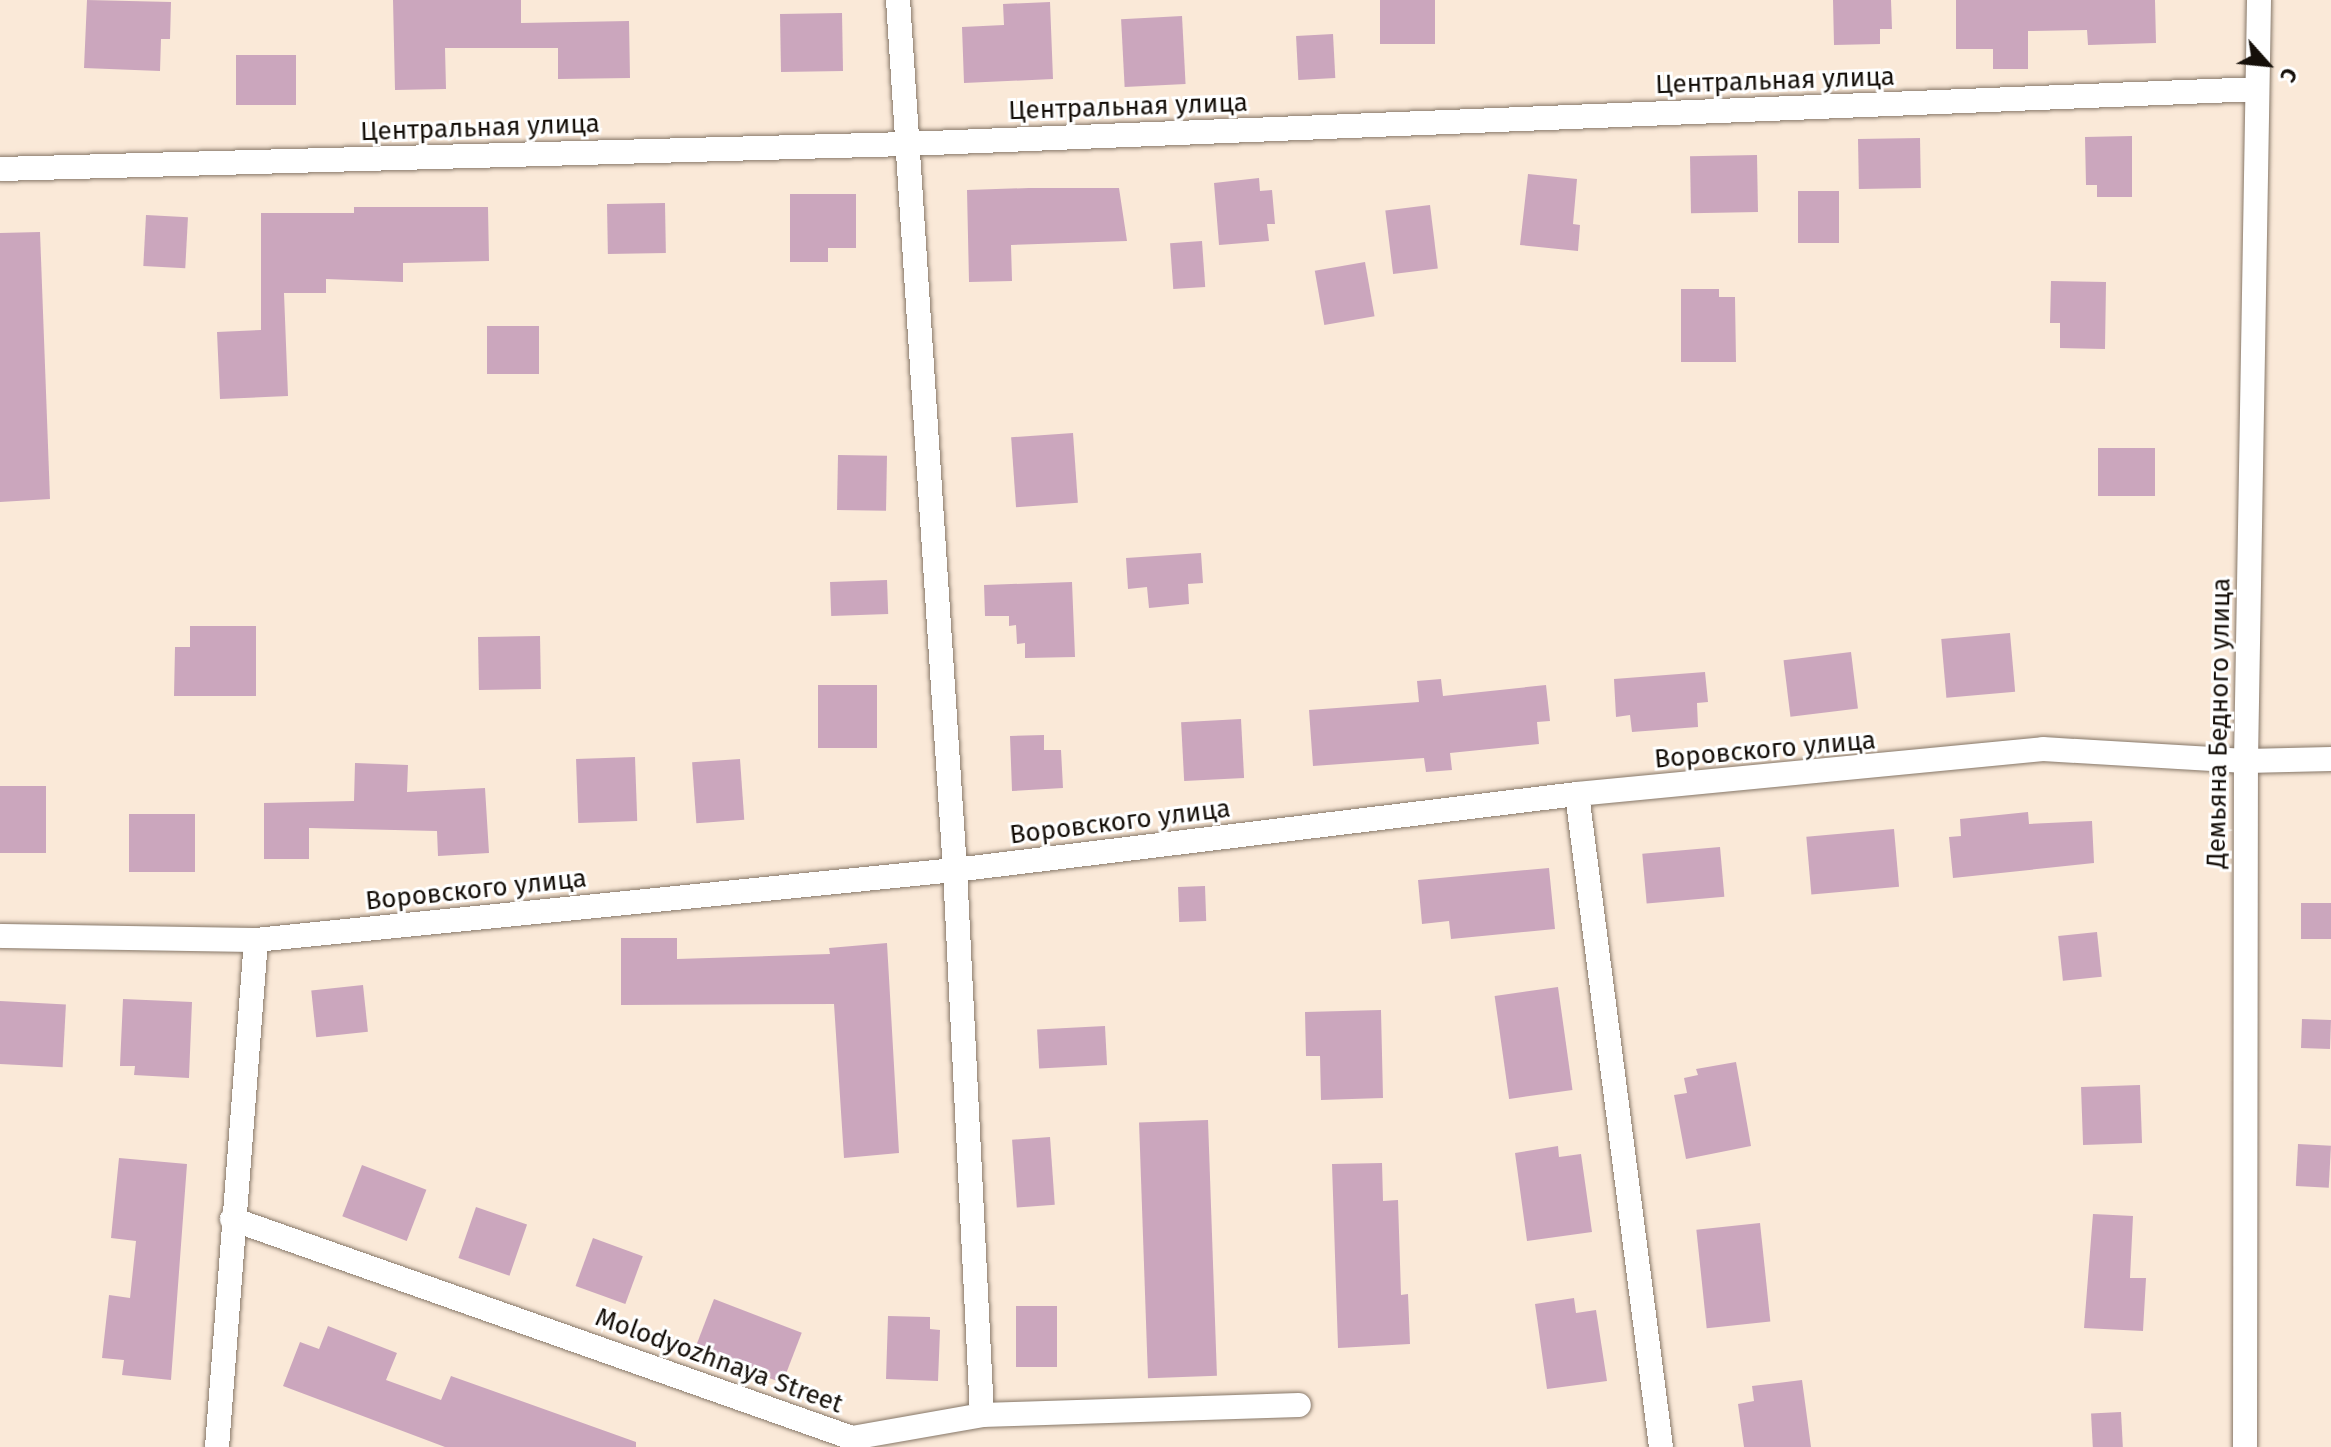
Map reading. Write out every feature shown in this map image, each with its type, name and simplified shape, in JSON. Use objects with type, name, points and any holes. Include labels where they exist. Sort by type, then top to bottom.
[{"type":"street","points":[[898,0],[955,870],[982,1415]]},
{"type":"street","name":"Демьяна Бедного улица","points":[[2245,1447],[2246,761],[2259,0]]},
{"type":"street","name":"Центральная улица","points":[[0,169],[907,144],[2257,89]]},
{"type":"street","name":"Воровского улица","points":[[0,936],[256,940],[955,870],[1577,794],[2043,749],[2246,761],[2331,759]]},
{"type":"street","points":[[1577,794],[1661,1447]]},
{"type":"street","points":[[217,1447],[232,1219],[256,940]]},
{"type":"street","name":"Molodyozhnaya Street","points":[[232,1219],[852,1438],[982,1415],[1299,1405]]},
{"type":"building","points":[[87,0],[171,2],[170,39],[161,39],[160,71],[84,68]]},
{"type":"building","points":[[393,0],[521,0],[521,23],[629,21],[630,78],[558,79],[558,48],[445,48],[446,89],[395,90]]},
{"type":"building","points":[[1380,0],[1435,0],[1435,44],[1380,44]]},
{"type":"building","points":[[1833,0],[1891,0],[1892,29],[1880,29],[1880,44],[1834,45]]},
{"type":"building","points":[[1956,0],[2155,0],[2156,43],[2088,45],[2087,30],[2028,31],[2028,69],[1993,69],[1993,49],[1956,49]]},
{"type":"building","points":[[1050,2],[1053,79],[964,83],[962,27],[1004,25],[1003,4]]},
{"type":"building","points":[[842,13],[843,71],[781,72],[780,14]]},
{"type":"building","points":[[1182,16],[1186,84],[1125,87],[1121,19]]},
{"type":"building","points":[[1333,34],[1335,78],[1298,80],[1296,36]]},
{"type":"building","points":[[236,55],[296,55],[296,105],[236,105]]},
{"type":"building","points":[[2132,136],[2132,197],[2097,197],[2097,185],[2086,185],[2085,137]]},
{"type":"building","points":[[1920,138],[1921,188],[1859,189],[1858,139]]},
{"type":"building","points":[[1757,155],[1758,212],[1691,213],[1690,156]]},
{"type":"building","points":[[1528,174],[1577,179],[1573,224],[1580,225],[1578,251],[1520,245]]},
{"type":"building","points":[[1259,178],[1260,191],[1272,190],[1275,224],[1267,224],[1269,241],[1219,245],[1214,183]]},
{"type":"building","points":[[1119,188],[1127,241],[1011,245],[1012,281],[969,282],[967,190]]},
{"type":"building","points":[[1798,191],[1839,191],[1839,243],[1798,243]]},
{"type":"building","points":[[790,194],[856,194],[856,248],[828,248],[828,262],[790,262]]},
{"type":"building","points":[[665,203],[666,253],[608,254],[607,204]]},
{"type":"building","points":[[1430,205],[1438,269],[1393,274],[1385,210]]},
{"type":"building","points":[[354,207],[488,207],[489,261],[403,263],[403,282],[326,279],[326,293],[284,293],[288,396],[220,399],[217,332],[261,330],[261,213],[354,213]]},
{"type":"building","points":[[146,215],[188,217],[185,268],[143,266]]},
{"type":"building","points":[[40,232],[50,499],[0,502],[0,233]]},
{"type":"building","points":[[1202,241],[1205,287],[1173,289],[1170,243]]},
{"type":"building","points":[[1365,262],[1375,316],[1324,325],[1315,271]]},
{"type":"building","points":[[2051,281],[2106,282],[2105,349],[2060,348],[2060,323],[2050,323]]},
{"type":"building","points":[[1681,289],[1719,289],[1719,297],[1735,297],[1736,362],[1681,362]]},
{"type":"building","points":[[487,326],[539,326],[539,374],[487,374]]},
{"type":"building","points":[[1073,433],[1078,503],[1016,507],[1011,437]]},
{"type":"building","points":[[2098,448],[2155,448],[2155,496],[2098,496]]},
{"type":"building","points":[[838,455],[887,456],[886,511],[837,510]]},
{"type":"building","points":[[1201,553],[1203,583],[1188,584],[1189,604],[1149,608],[1147,587],[1128,589],[1126,558]]},
{"type":"building","points":[[887,580],[888,614],[831,616],[830,582]]},
{"type":"building","points":[[1072,582],[1075,657],[1025,658],[1025,643],[1017,644],[1016,625],[1009,626],[1009,616],[985,616],[984,585]]},
{"type":"building","points":[[190,626],[256,626],[256,696],[174,696],[175,647],[190,647]]},
{"type":"building","points":[[2010,633],[2015,692],[1946,698],[1941,639]]},
{"type":"building","points":[[540,636],[541,689],[479,690],[478,637]]},
{"type":"building","points":[[1851,652],[1858,709],[1790,717],[1784,660]]},
{"type":"building","points":[[1705,672],[1708,702],[1697,703],[1698,727],[1632,732],[1630,715],[1616,717],[1614,679]]},
{"type":"building","points":[[1441,679],[1443,696],[1546,685],[1550,721],[1537,722],[1539,744],[1450,753],[1452,770],[1426,772],[1424,758],[1313,766],[1309,710],[1419,702],[1417,681]]},
{"type":"building","points":[[818,685],[877,685],[877,748],[818,748]]},
{"type":"building","points":[[1241,719],[1244,778],[1184,781],[1181,722]]},
{"type":"building","points":[[1044,735],[1044,750],[1061,750],[1063,788],[1012,791],[1010,736]]},
{"type":"building","points":[[635,757],[637,821],[578,823],[576,759]]},
{"type":"building","points":[[740,759],[744,820],[696,823],[692,762]]},
{"type":"building","points":[[355,763],[408,765],[407,792],[485,788],[489,853],[438,856],[437,831],[309,828],[309,859],[264,859],[264,803],[354,801]]},
{"type":"building","points":[[0,786],[46,786],[46,853],[0,853]]},
{"type":"building","points":[[2028,812],[2029,824],[2092,821],[2094,863],[1953,878],[1949,837],[1961,836],[1960,819]]},
{"type":"building","points":[[129,814],[195,814],[195,872],[129,872]]},
{"type":"building","points":[[1894,829],[1899,887],[1811,894],[1806,837]]},
{"type":"building","points":[[1720,847],[1724,897],[1647,904],[1642,854]]},
{"type":"building","points":[[1549,868],[1555,929],[1451,939],[1449,921],[1422,924],[1418,880]]},
{"type":"building","points":[[1205,886],[1206,921],[1179,922],[1178,887]]},
{"type":"building","points":[[2301,903],[2331,903],[2331,939],[2301,939]]},
{"type":"building","points":[[2097,932],[2102,977],[2063,981],[2058,936]]},
{"type":"building","points":[[621,938],[677,938],[677,959],[830,954],[829,948],[887,943],[899,1153],[844,1158],[834,1004],[621,1005]]},
{"type":"building","points":[[363,985],[368,1032],[316,1037],[311,990]]},
{"type":"building","points":[[1558,987],[1572,1090],[1509,1099],[1495,996]]},
{"type":"building","points":[[123,999],[192,1002],[189,1078],[134,1075],[135,1066],[120,1066]]},
{"type":"building","points":[[0,1001],[66,1004],[63,1067],[0,1064]]},
{"type":"building","points":[[1381,1010],[1383,1098],[1321,1100],[1320,1056],[1306,1056],[1305,1012]]},
{"type":"building","points":[[2302,1019],[2331,1020],[2330,1049],[2301,1048]]},
{"type":"building","points":[[1105,1026],[1107,1065],[1039,1069],[1037,1030]]},
{"type":"building","points":[[1736,1062],[1751,1146],[1686,1159],[1674,1095],[1687,1093],[1684,1078],[1698,1075],[1696,1069]]},
{"type":"building","points":[[2140,1085],[2142,1143],[2083,1145],[2081,1087]]},
{"type":"building","points":[[1208,1120],[1217,1376],[1148,1378],[1139,1122]]},
{"type":"building","points":[[1050,1137],[1055,1205],[1017,1207],[1012,1140]]},
{"type":"building","points":[[2298,1144],[2331,1146],[2329,1188],[2296,1186]]},
{"type":"building","points":[[1558,1146],[1559,1157],[1581,1154],[1592,1232],[1527,1241],[1515,1153]]},
{"type":"building","points":[[119,1158],[187,1164],[171,1380],[122,1375],[124,1360],[102,1358],[109,1295],[130,1298],[136,1241],[111,1238]]},
{"type":"building","points":[[1382,1163],[1383,1201],[1398,1200],[1401,1295],[1408,1294],[1410,1344],[1338,1348],[1332,1164]]},
{"type":"building","points":[[362,1165],[426,1190],[407,1241],[342,1216]]},
{"type":"building","points":[[476,1207],[527,1225],[509,1276],[458,1258]]},
{"type":"building","points":[[2093,1214],[2133,1216],[2130,1278],[2146,1278],[2143,1331],[2084,1328]]},
{"type":"building","points":[[1760,1223],[1770,1321],[1707,1328],[1696,1230]]},
{"type":"building","points":[[593,1238],[643,1256],[625,1304],[576,1286]]},
{"type":"building","points":[[1574,1298],[1576,1313],[1596,1310],[1607,1381],[1547,1389],[1535,1304]]},
{"type":"building","points":[[714,1299],[802,1333],[782,1383],[695,1349]]},
{"type":"building","points":[[1016,1306],[1057,1306],[1057,1367],[1016,1367]]},
{"type":"building","points":[[888,1316],[930,1317],[930,1329],[940,1330],[938,1381],[886,1379]]},
{"type":"building","points":[[328,1326],[397,1353],[386,1380],[441,1400],[451,1376],[636,1442],[636,1447],[445,1447],[283,1386],[300,1342],[319,1349]]},
{"type":"building","points":[[1802,1380],[1811,1447],[1744,1447],[1738,1404],[1754,1401],[1752,1386]]},
{"type":"building","points":[[2121,1412],[2123,1447],[2093,1447],[2091,1414]]}]
